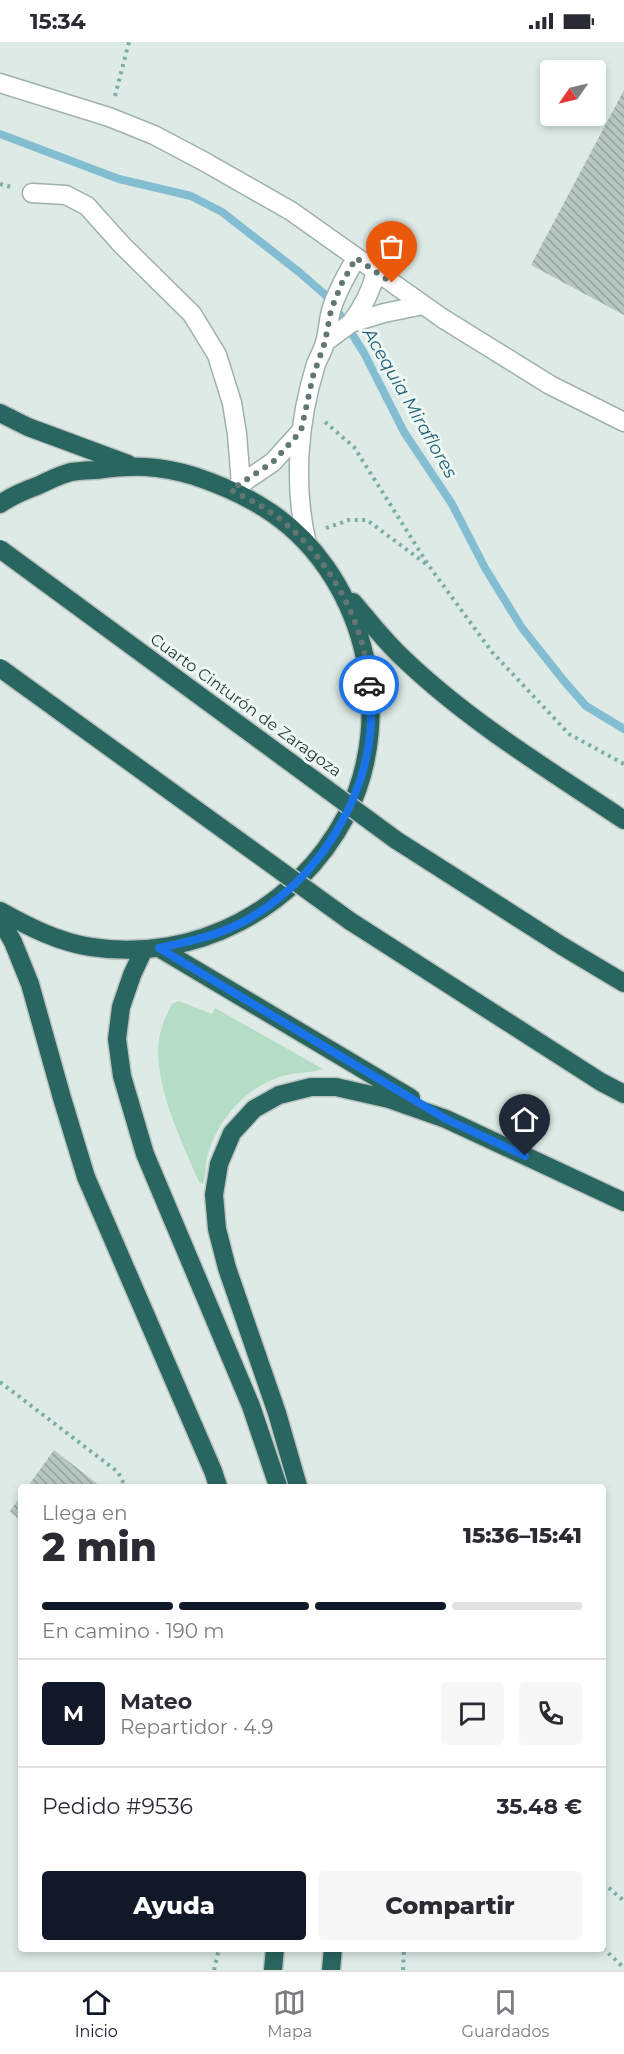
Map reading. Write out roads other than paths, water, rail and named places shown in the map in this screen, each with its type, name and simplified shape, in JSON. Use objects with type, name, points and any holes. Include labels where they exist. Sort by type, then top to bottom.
[{"type":"highway","points":[[0,413],[28,427],[133,465],[175,470],[236,487],[284,523],[307,544],[337,585],[405,660],[450,699],[528,756],[624,820]]},
{"type":"highway","points":[[0,504],[11,496],[70,472],[133,465]]},
{"type":"highway","name":"Cuarto Cinturón de Zaragoza","points":[[0,549],[396,840],[562,946],[624,982]]},
{"type":"highway","points":[[0,911],[38,932],[91,947],[152,949],[206,938],[250,918],[289,890],[321,856],[346,815],[363,770],[371,723],[369,675],[357,628],[337,585]]},
{"type":"highway","points":[[0,668],[350,921],[601,1082],[624,1094]]},
{"type":"highway","points":[[0,919],[13,942],[30,984],[86,1177],[217,1484]]},
{"type":"highway","points":[[152,949],[446,1119],[624,1202]]},
{"type":"highway","points":[[152,949],[132,975],[121,1007],[117,1039],[122,1076],[145,1154],[251,1406],[277,1484]]},
{"type":"highway","points":[[297,1484],[277,1413],[227,1268],[217,1229],[214,1195],[219,1164],[232,1133],[254,1109],[279,1095],[311,1087],[336,1087],[389,1099],[446,1119]]},
{"type":"highway","points":[[273,1970],[275,1952]]},
{"type":"highway","points":[[331,1970],[333,1952]]},
{"type":"street","points":[[0,83],[109,117],[154,135],[245,184],[291,211],[423,305],[550,385],[624,422]]},
{"type":"street","points":[[32,193],[66,195],[87,206],[122,245],[192,314],[217,355],[232,403],[237,434],[236,487]]},
{"type":"street","points":[[307,544],[299,494],[301,431],[329,319],[336,298],[356,258]]},
{"type":"street","points":[[351,323],[374,284],[376,272]]},
{"type":"street","points":[[325,342],[351,323],[423,305]]},
{"type":"street","points":[[236,487],[273,462],[301,431]]},
{"type":"waterway","name":"Acequia Miraflores","points":[[0,134],[119,179],[191,196],[222,212],[330,299],[364,353],[404,432],[452,504],[485,568],[522,628],[586,706],[624,729]]}]
